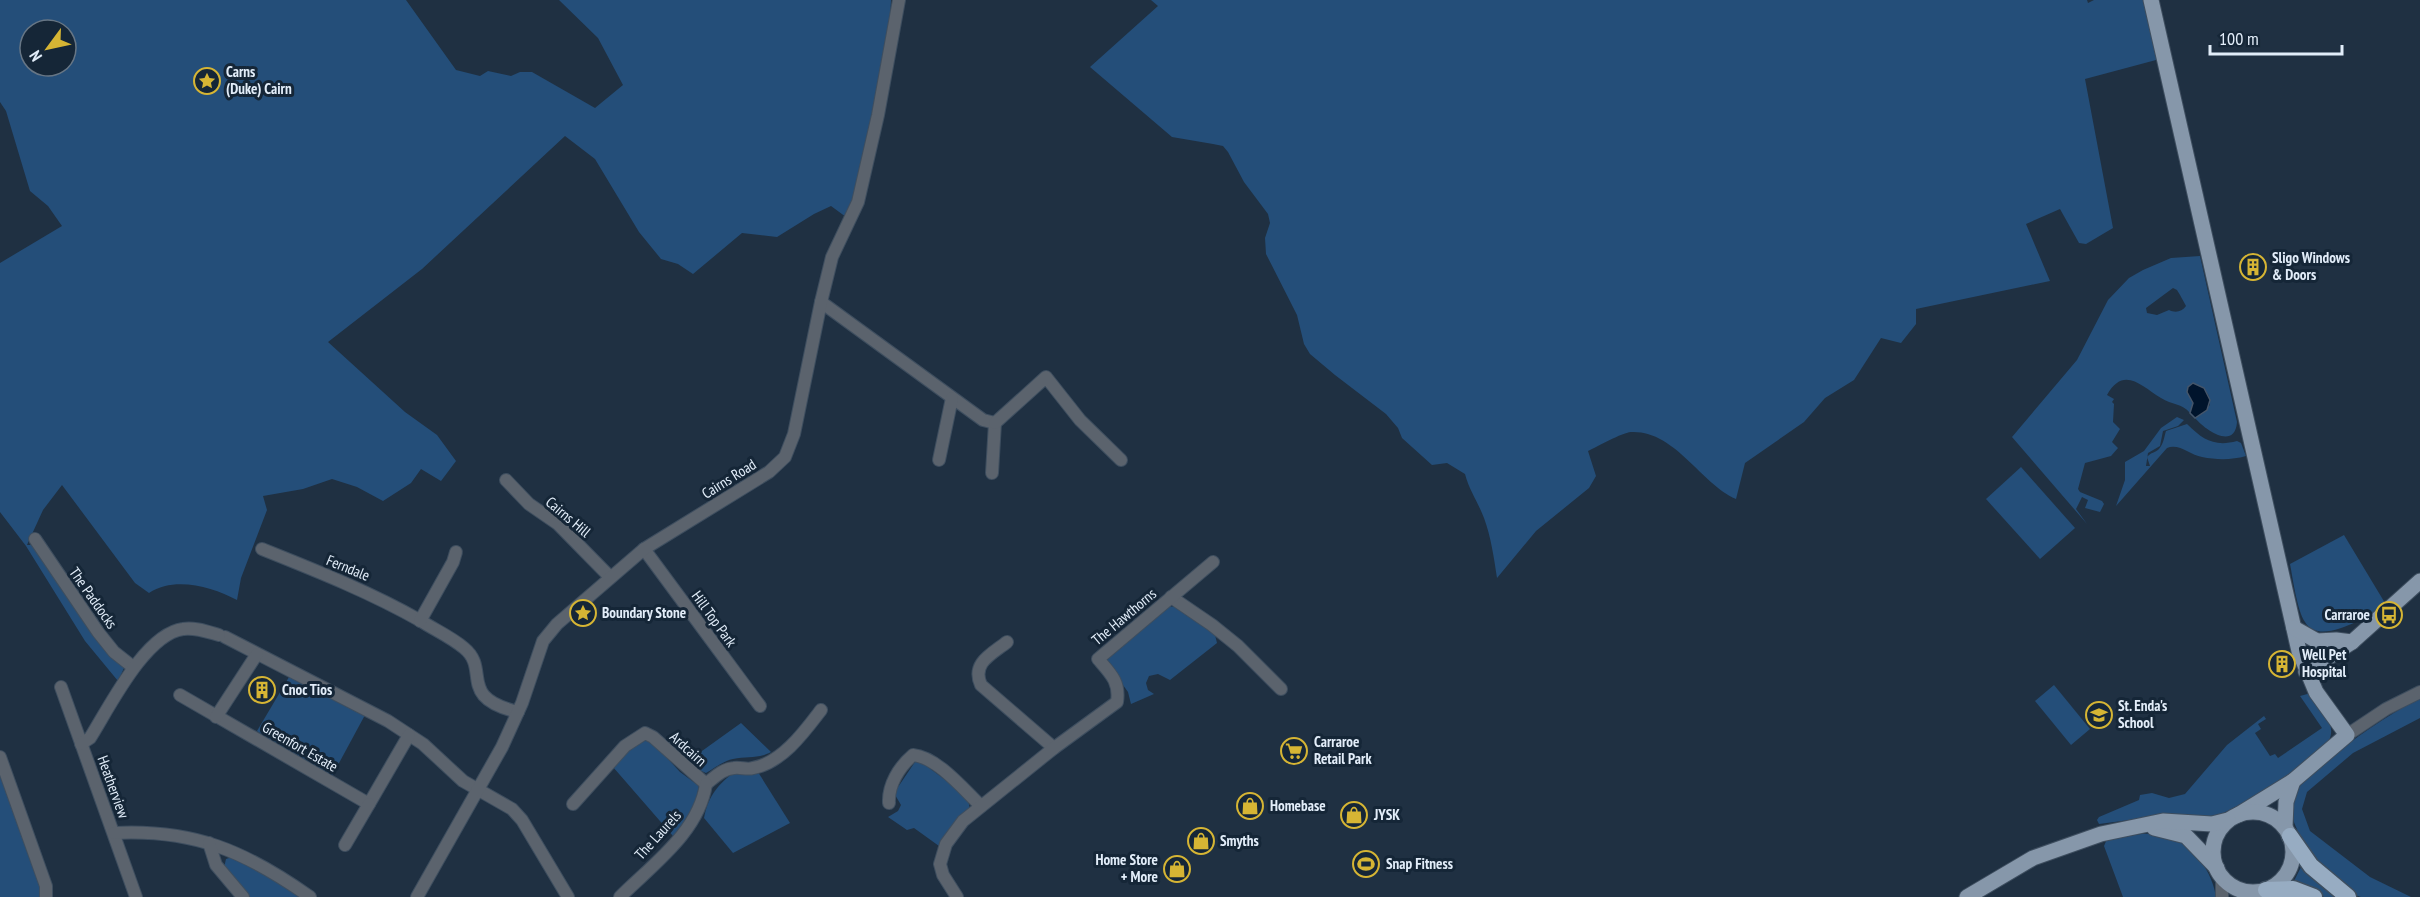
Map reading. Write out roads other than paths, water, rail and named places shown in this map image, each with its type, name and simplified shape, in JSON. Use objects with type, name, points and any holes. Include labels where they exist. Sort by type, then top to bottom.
[{"type":"highway","points":[[2288,832],[2310,866],[2348,897]]},
{"type":"highway","points":[[2258,893],[2293,889],[2314,897]]},
{"type":"main road","points":[[2151,0],[2294,628],[2306,672],[2316,692],[2347,735],[2293,781],[2233,817],[2216,837],[2214,858],[2219,872]]},
{"type":"main road","points":[[2306,672],[2352,642],[2420,581]]},
{"type":"main road","points":[[2294,628],[2317,640],[2336,639],[2352,642]]},
{"type":"main road","points":[[2142,826],[2163,828],[2186,836],[2219,872],[2239,889],[2258,893],[2276,885],[2290,868],[2293,857],[2288,832],[2286,802],[2293,781]]},
{"type":"main road","points":[[1967,897],[2033,858],[2101,834],[2163,821],[2212,824],[2259,812],[2269,815],[2288,832]]},
{"type":"street","name":"Cairns Road","points":[[417,897],[502,747],[518,712],[543,641],[557,624],[644,549],[769,472],[784,457],[794,434],[832,258],[858,202],[878,116],[899,0]]},
{"type":"street","points":[[821,302],[983,420],[995,423]]},
{"type":"street","points":[[992,473],[995,423],[1046,377],[1080,420],[1121,460]]},
{"type":"street","points":[[939,460],[952,398]]},
{"type":"street","name":"Cairns Hill","points":[[506,480],[529,504],[558,524],[610,577]]},
{"type":"street","name":"The Paddocks","points":[[35,539],[98,632],[114,652],[134,667]]},
{"type":"street","name":"Ferndale","points":[[262,549],[358,588],[420,621],[468,652],[472,657],[478,686],[485,698],[499,706],[518,712]]},
{"type":"street","name":"Hill Top Park","points":[[644,549],[760,706]]},
{"type":"street","points":[[420,621],[453,562],[456,552]]},
{"type":"street","name":"The Hawthorns","points":[[955,894],[943,876],[940,864],[946,844],[963,821],[1054,748],[1117,702],[1119,689],[1113,677],[1098,659],[1213,562]]},
{"type":"street","points":[[1171,597],[1212,624],[1238,646],[1281,689]]},
{"type":"street","points":[[81,744],[90,738],[134,667],[152,646],[181,628],[198,629],[222,636],[388,721],[423,744],[464,781],[512,809],[522,820],[568,897]]},
{"type":"street","points":[[1007,642],[978,669],[981,685],[1054,748]]},
{"type":"street","points":[[216,717],[257,654]]},
{"type":"street","name":"Heatherview","points":[[61,687],[136,897]]},
{"type":"street","points":[[2347,735],[2386,709],[2420,692]]},
{"type":"street","name":"Greenfort Estate","points":[[180,695],[369,804]]},
{"type":"street","name":"Ardcairn","points":[[573,804],[625,746],[645,733],[706,784],[720,772],[734,768],[754,768],[772,760],[801,735],[821,710]]},
{"type":"street","points":[[345,844],[409,735]]},
{"type":"street","points":[[889,803],[889,789],[907,761],[914,755],[923,756],[937,765],[981,806]]},
{"type":"street","points":[[0,757],[46,886],[46,897]]},
{"type":"street","name":"The Laurels","points":[[620,897],[683,834],[694,818],[706,784]]},
{"type":"street","points":[[114,833],[180,835],[209,843],[267,868],[310,897]]},
{"type":"street","points":[[209,843],[216,865],[243,897]]},
{"type":"street","points":[[2219,872],[2222,897]]},
{"type":"place","name":"Carns (Duke) Cairn","points":[[207,81]]},
{"type":"place","name":"Sligo Windows & Doors","points":[[2253,267]]},
{"type":"place","name":"Boundary Stone","points":[[583,613]]},
{"type":"place","name":"Carraroe","points":[[2389,615]]},
{"type":"place","name":"Well Pet Hospital","points":[[2282,664]]},
{"type":"place","name":"Cnoc Tios","points":[[262,690]]},
{"type":"place","name":"St. Enda's School","points":[[2099,715]]},
{"type":"place","name":"Carraroe Retail Park","points":[[1294,751]]},
{"type":"place","name":"Homebase","points":[[1250,806]]},
{"type":"place","name":"JYSK","points":[[1354,815]]},
{"type":"place","name":"Smyths","points":[[1201,841]]},
{"type":"place","name":"Snap Fitness","points":[[1366,864]]},
{"type":"place","name":"Home Store + More","points":[[1177,869]]}]
